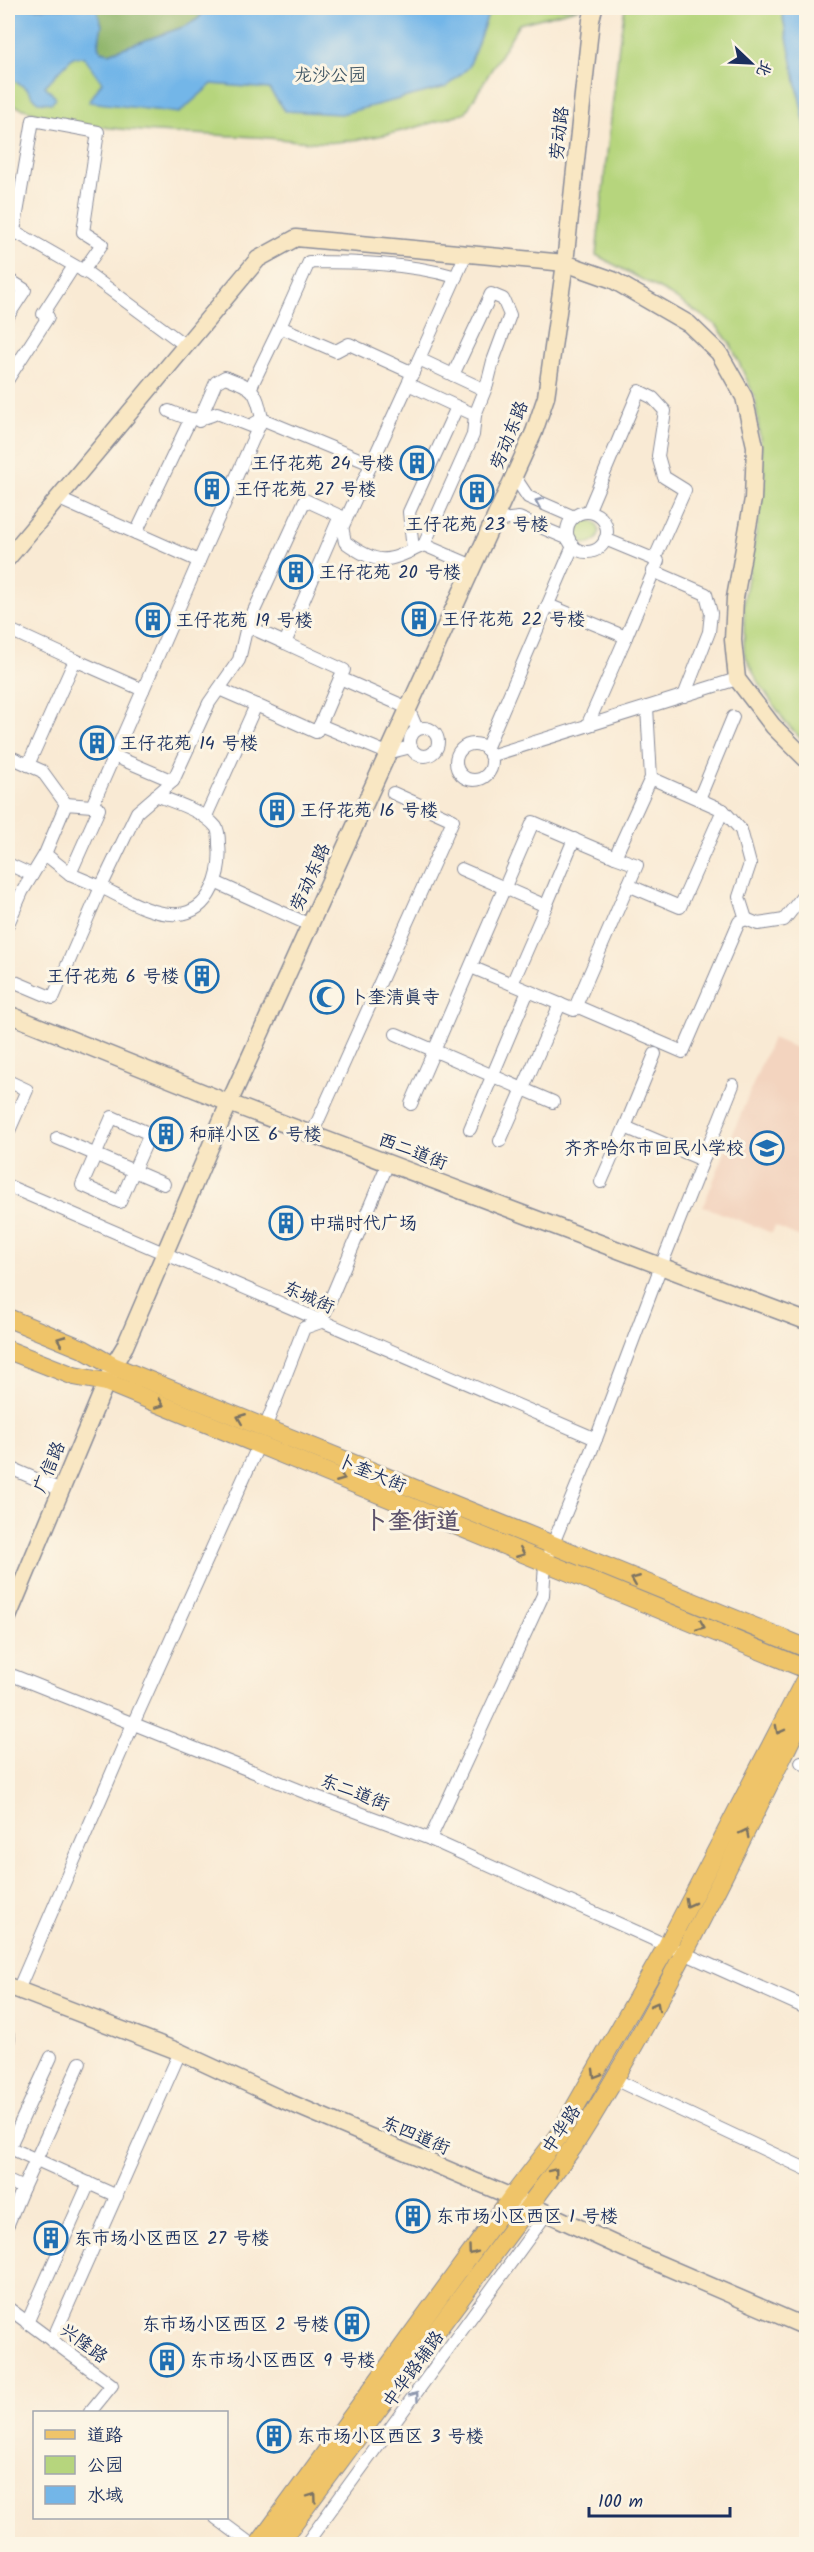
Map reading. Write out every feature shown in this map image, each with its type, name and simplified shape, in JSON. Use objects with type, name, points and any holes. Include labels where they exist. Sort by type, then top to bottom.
[{"type":"main road","name":"劳动路","points":[[565,263],[594,8]]},
{"type":"main road","points":[[8,558],[258,259],[296,238],[565,263],[613,280],[690,324],[719,352],[744,397],[755,447],[753,499],[735,598],[733,640],[737,679],[773,726],[807,759]]},
{"type":"main road","name":"劳动东路","points":[[109,1374],[125,1346],[229,1103],[534,432],[546,397],[565,263]]},
{"type":"main road","name":"西二道街","points":[[8,1014],[229,1103],[807,1322]]},
{"type":"main road","name":"卜奎大街","points":[[8,1318],[83,1349],[109,1374],[548,1555],[807,1669]]},
{"type":"main road","name":"卜奎大街","points":[[8,1350],[74,1376],[109,1374]]},
{"type":"main road","name":"广信路","points":[[8,1617],[109,1374]]},
{"type":"main road","name":"卜奎大街","points":[[548,1555],[807,1648]]},
{"type":"main road","name":"中华路","points":[[260,2544],[558,2136],[667,1946],[807,1678]]},
{"type":"main road","name":"中华路","points":[[278,2544],[573,2147],[616,2080],[684,1954],[807,1709]]},
{"type":"main road","name":"东四道街","points":[[13,1988],[180,2052],[807,2327]]},
{"type":"street","points":[[8,379],[48,317],[43,314],[79,269],[102,244],[83,232],[98,132],[33,120],[10,236],[79,269],[186,346]]},
{"type":"street","points":[[285,643],[341,522],[371,464],[466,254]]},
{"type":"street","points":[[251,387],[309,262],[353,262],[436,271],[456,277]]},
{"type":"street","points":[[8,279],[25,290],[8,316]]},
{"type":"street","points":[[8,979],[52,998],[137,812],[173,781],[208,703],[239,660],[247,626],[304,500],[341,522],[345,542],[367,558],[393,559],[419,547],[473,435],[475,416],[510,315],[503,299],[491,294],[453,375]]},
{"type":"street","points":[[280,327],[336,351],[349,344],[475,416]]},
{"type":"street","points":[[419,359],[485,390]]},
{"type":"street","points":[[92,806],[262,419],[257,395],[251,387],[225,377],[216,382],[136,533]]},
{"type":"street","points":[[587,726],[626,637],[685,490],[664,477],[658,456],[665,411],[653,398],[639,391],[588,512]]},
{"type":"street","points":[[419,547],[409,512],[457,407]]},
{"type":"street","points":[[169,411],[195,421],[217,413],[250,426],[262,419]]},
{"type":"street","points":[[262,419],[371,464]]},
{"type":"street","points":[[493,521],[519,518],[571,543],[582,551],[589,552],[601,546],[605,539],[607,534],[604,522],[595,513],[588,512],[574,517],[528,497],[514,476]]},
{"type":"street","points":[[57,498],[199,561]]},
{"type":"street","points":[[574,517],[567,531],[571,543],[488,753],[490,767],[488,773],[483,777],[472,779],[461,774],[458,770],[457,755],[462,748],[472,744],[488,753],[587,726],[737,679]]},
{"type":"street","points":[[605,539],[706,594],[711,613],[709,632],[684,696]]},
{"type":"street","points":[[419,547],[472,566]]},
{"type":"street","points":[[548,605],[626,637]]},
{"type":"street","points":[[219,689],[316,732],[320,725],[344,670],[247,626]]},
{"type":"street","points":[[8,640],[12,631],[143,690]]},
{"type":"street","points":[[28,765],[75,660]]},
{"type":"street","points":[[340,678],[408,708],[417,729]]},
{"type":"street","points":[[206,816],[256,705]]},
{"type":"street","points":[[615,857],[651,778],[647,707]]},
{"type":"street","points":[[699,799],[733,717]]},
{"type":"street","points":[[320,725],[387,753],[411,747]]},
{"type":"street","points":[[417,729],[431,729],[437,737],[437,747],[432,754],[423,756],[415,753],[411,747],[411,736],[417,729]]},
{"type":"street","points":[[437,747],[457,755]]},
{"type":"street","points":[[114,756],[173,781]]},
{"type":"street","points":[[9,761],[42,771],[66,804],[92,806],[99,809],[70,874]]},
{"type":"street","points":[[651,778],[723,810],[741,830],[750,864],[739,897],[746,919]]},
{"type":"street","points":[[312,1134],[453,820],[393,793]]},
{"type":"street","points":[[45,854],[70,874],[151,910],[176,915],[191,912],[217,883],[221,857],[218,829],[206,816],[156,795]]},
{"type":"street","points":[[8,924],[45,854],[66,804]]},
{"type":"street","points":[[628,885],[680,908],[723,810]]},
{"type":"street","points":[[411,1104],[533,822],[637,866],[574,1010],[471,967]]},
{"type":"street","points":[[512,984],[574,839]]},
{"type":"street","points":[[8,864],[32,875]]},
{"type":"street","points":[[461,869],[546,906]]},
{"type":"street","points":[[217,883],[310,925]]},
{"type":"street","points":[[576,1006],[682,1052],[739,922],[746,919],[758,924],[784,920],[807,892]]},
{"type":"street","points":[[470,1129],[528,991]]},
{"type":"street","points":[[500,1141],[560,1004]]},
{"type":"street","points":[[396,1034],[553,1101]]},
{"type":"street","points":[[601,1182],[655,1054]]},
{"type":"street","points":[[8,1081],[27,1090],[8,1133]]},
{"type":"street","points":[[430,1839],[543,1595],[548,1555],[596,1439],[661,1266],[733,1085]]},
{"type":"street","points":[[111,1118],[150,1134],[120,1202],[82,1185],[95,1155],[111,1118]]},
{"type":"street","points":[[625,1127],[703,1160]]},
{"type":"street","points":[[57,1138],[164,1184]]},
{"type":"street","points":[[13,1988],[262,1436],[304,1328],[321,1322],[388,1163]]},
{"type":"street","name":"东城街","points":[[8,1186],[596,1439]]},
{"type":"street","points":[[8,1467],[61,1490]]},
{"type":"street","name":"东二道街","points":[[8,1676],[14,1676],[430,1839],[807,2008]]},
{"type":"street","points":[[52,2341],[180,2052]]},
{"type":"street","points":[[51,2057],[8,2148],[117,2196]]},
{"type":"street","points":[[8,2224],[80,2063]]},
{"type":"street","points":[[616,2080],[807,2169]]},
{"type":"street","points":[[8,2181],[23,2188]]},
{"type":"street","points":[[27,2323],[88,2183]]},
{"type":"street","name":"中华路辅路","points":[[306,2544],[547,2213]]},
{"type":"street","name":"兴隆路","points":[[8,2308],[112,2385],[91,2411]]},
{"type":"street","points":[[219,2519],[251,2544]]},
{"type":"shaded area","name":"齐齐哈尔市回民小学校","points":[[772,1038],[801,1050],[806,1049],[806,1240],[775,1226],[772,1233],[703,1206]]},
{"type":"green space","name":"龙沙公园","points":[[8,8],[580,8],[519,24],[466,112],[419,127],[327,143],[98,127],[38,113],[8,103]]},
{"type":"green space","points":[[96,8],[207,8],[198,19],[186,26],[109,53],[101,51],[98,46],[101,22]]},
{"type":"green space","points":[[625,8],[806,8],[806,744],[785,722],[757,680],[744,653],[744,600],[765,482],[755,398],[731,345],[717,326],[669,294],[596,255]]},
{"type":"green space","points":[[587,520],[596,523],[599,532],[596,541],[587,544],[578,541],[575,532],[578,523]]},
{"type":"water","name":"龙沙公园","points":[[8,8],[96,8],[102,25],[98,46],[101,51],[109,53],[186,26],[198,19],[207,8],[501,8],[488,15],[469,67],[446,87],[341,114],[285,111],[269,89],[212,84],[179,113],[89,102],[102,82],[84,57],[73,57],[45,86],[56,98],[52,103],[38,102],[26,88],[8,77]]},
{"type":"water","points":[[781,8],[806,8],[806,130]]},
{"type":"place","name":"王仔花苑 24 号楼","points":[[417,463]]},
{"type":"place","name":"王仔花苑 27 号楼","points":[[212,489]]},
{"type":"place","name":"王仔花苑 23 号楼","points":[[477,492]]},
{"type":"place","name":"王仔花苑 20 号楼","points":[[296,572]]},
{"type":"place","name":"王仔花苑 22 号楼","points":[[419,619]]},
{"type":"place","name":"王仔花苑 19 号楼","points":[[153,620]]},
{"type":"place","name":"王仔花苑 14 号楼","points":[[97,743]]},
{"type":"place","name":"王仔花苑 16 号楼","points":[[277,810]]},
{"type":"place","name":"王仔花苑 6 号楼","points":[[202,976]]},
{"type":"place","name":"卜奎清真寺","points":[[327,997]]},
{"type":"place","name":"和祥小区 6 号楼","points":[[166,1134]]},
{"type":"place","name":"齐齐哈尔市回民小学校","points":[[767,1148]]},
{"type":"place","name":"中瑞时代广场","points":[[286,1223]]},
{"type":"place","name":"东市场小区西区 1 号楼","points":[[413,2216]]},
{"type":"place","name":"东市场小区西区 27 号楼","points":[[51,2238]]},
{"type":"place","name":"东市场小区西区 2 号楼","points":[[352,2324]]},
{"type":"place","name":"东市场小区西区 9 号楼","points":[[167,2360]]},
{"type":"place","name":"东市场小区西区 3 号楼","points":[[274,2436]]},
{"type":"district","name":"卜奎街道","points":[[412,1521]]}]
